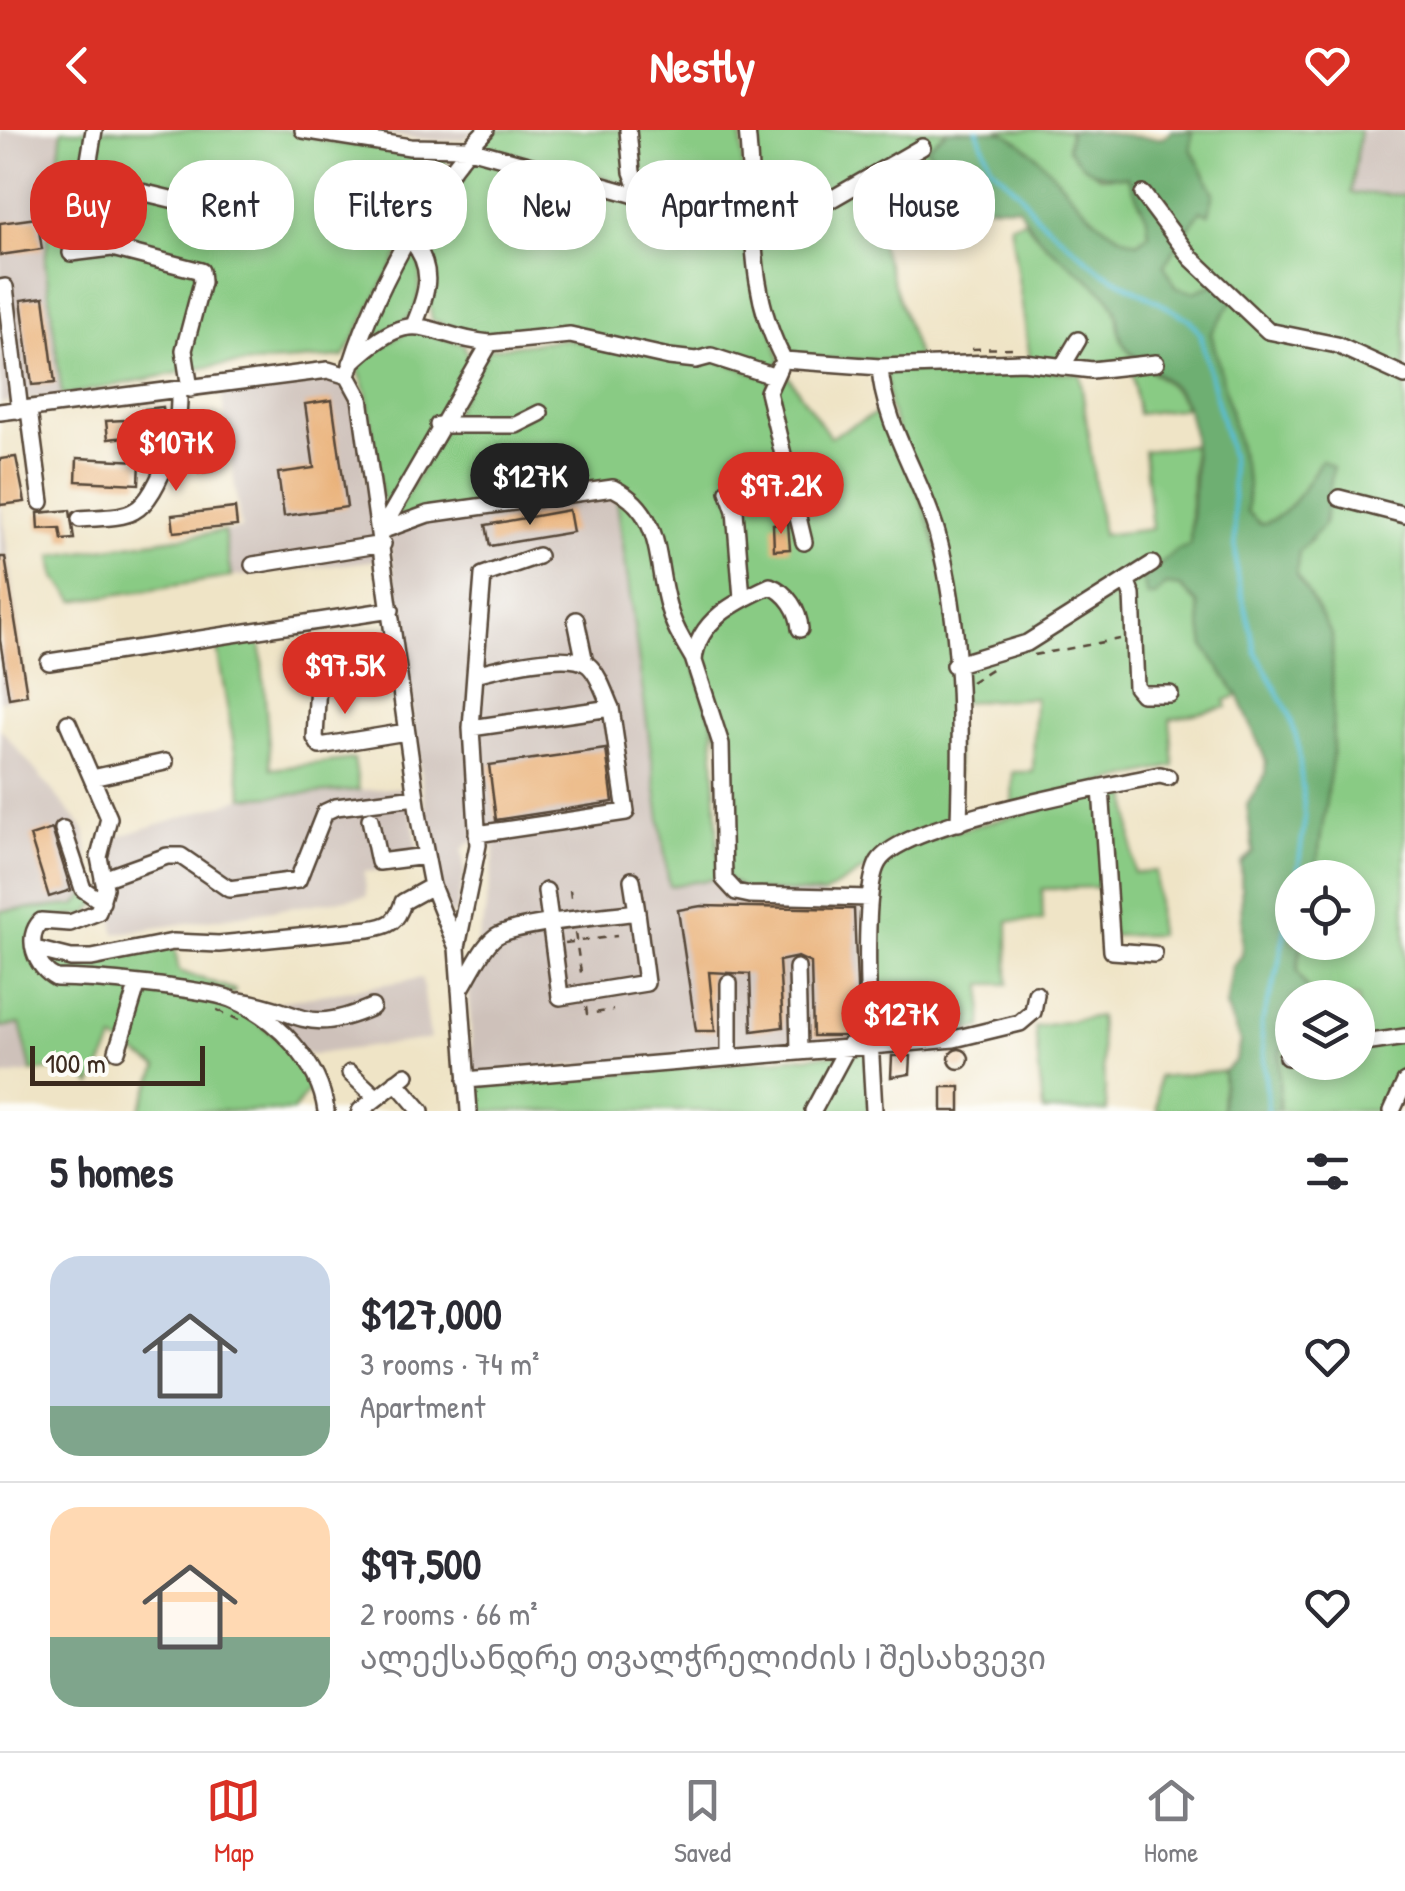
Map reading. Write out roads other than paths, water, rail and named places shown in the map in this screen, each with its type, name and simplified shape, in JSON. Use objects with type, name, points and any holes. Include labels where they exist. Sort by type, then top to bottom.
[{"type":"street","points":[[89,160],[94,130]]},
{"type":"street","points":[[303,130],[466,148],[626,195]]},
{"type":"street","points":[[459,160],[486,130]]},
{"type":"street","points":[[628,130],[631,160]]},
{"type":"street","points":[[747,130],[748,160]]},
{"type":"street","points":[[833,198],[922,147]]},
{"type":"street","points":[[1144,194],[1190,258],[1268,330],[1337,345],[1405,376]]},
{"type":"street","points":[[70,253],[95,250]]},
{"type":"street","points":[[80,518],[131,514],[152,492],[181,417],[184,350],[202,282],[200,271],[120,250]]},
{"type":"street","points":[[406,250],[355,342],[350,369],[360,398],[382,538],[426,856],[432,886],[457,948]]},
{"type":"street","points":[[12,412],[350,369],[414,325],[428,280],[419,250]]},
{"type":"street","points":[[753,250],[760,304],[784,360]]},
{"type":"street","points":[[0,288],[5,288],[12,412],[41,502]]},
{"type":"street","points":[[414,325],[490,343],[570,336],[670,357],[696,360],[711,356],[773,376]]},
{"type":"street","points":[[1062,367],[1078,340]]},
{"type":"street","points":[[382,538],[438,425],[490,343]]},
{"type":"street","points":[[784,360],[880,368],[1024,362],[1124,370],[1156,363]]},
{"type":"street","points":[[784,360],[768,392],[804,542]]},
{"type":"street","points":[[880,368],[882,397],[936,530],[951,591],[959,823]]},
{"type":"street","points":[[438,425],[528,423],[540,413]]},
{"type":"street","points":[[253,566],[382,538],[428,514],[613,488],[634,498],[647,515],[671,617],[694,661],[721,744],[724,880],[736,892],[750,895],[870,898]]},
{"type":"street","points":[[728,491],[735,511],[742,598]]},
{"type":"street","points":[[1339,498],[1405,515]]},
{"type":"street","points":[[469,1111],[457,948],[477,834],[472,728],[484,575],[538,556]]},
{"type":"street","points":[[954,664],[988,658],[1026,643],[1152,564]]},
{"type":"street","points":[[1126,582],[1132,596],[1136,686],[1142,694],[1170,694]]},
{"type":"street","points":[[694,661],[704,631],[742,598],[770,586],[777,588],[799,618],[800,629]]},
{"type":"street","points":[[49,662],[391,610]]},
{"type":"street","points":[[477,834],[626,812],[611,708],[585,663],[576,620]]},
{"type":"street","points":[[475,674],[563,660],[585,663]]},
{"type":"street","points":[[319,664],[316,738],[320,746],[406,732]]},
{"type":"street","points":[[472,728],[611,708]]},
{"type":"street","points":[[68,724],[109,818],[99,858],[102,902],[98,912],[84,919],[70,923],[41,920],[31,937],[39,963],[56,978],[264,1005],[310,1023],[336,1022],[372,1007]]},
{"type":"street","points":[[92,778],[165,762]]},
{"type":"street","points":[[874,1111],[870,898],[877,863],[891,848],[959,823],[1160,774],[1168,777]]},
{"type":"street","points":[[1101,788],[1110,946],[1120,955],[1154,954]]},
{"type":"street","points":[[103,879],[167,856],[182,856],[229,889],[298,880],[325,812],[336,806],[416,797]]},
{"type":"street","points":[[370,819],[379,862],[426,856]]},
{"type":"street","points":[[64,829],[83,889],[102,902]]},
{"type":"street","points":[[546,892],[560,998],[646,983],[632,880]]},
{"type":"street","points":[[34,949],[92,958],[173,942],[219,944],[389,926],[398,917],[403,902],[432,886]]},
{"type":"street","points":[[460,990],[496,936],[637,912]]},
{"type":"street","points":[[797,968],[799,1051]]},
{"type":"street","points":[[729,983],[729,1057]]},
{"type":"street","points":[[117,1052],[136,986]]},
{"type":"street","points":[[466,1080],[871,1044],[939,1042],[1005,1028],[1033,1012],[1036,994]]},
{"type":"street","points":[[236,1001],[283,1035],[312,1064],[326,1111]]},
{"type":"street","points":[[1375,1041],[1405,1037]]},
{"type":"street","points":[[813,1111],[848,1046]]},
{"type":"street","points":[[350,1074],[376,1098]]},
{"type":"street","points":[[360,1111],[401,1078],[420,1111]]},
{"type":"street","points":[[1392,1111],[1405,1082]]},
{"type":"waterway","points":[[977,130],[991,166],[1019,192],[1036,216],[1101,271],[1189,319],[1200,334],[1231,457],[1237,576],[1256,652],[1289,713],[1298,744],[1305,817],[1299,860]]},
{"type":"waterway","points":[[1268,1111],[1261,1024],[1279,960]]}]
